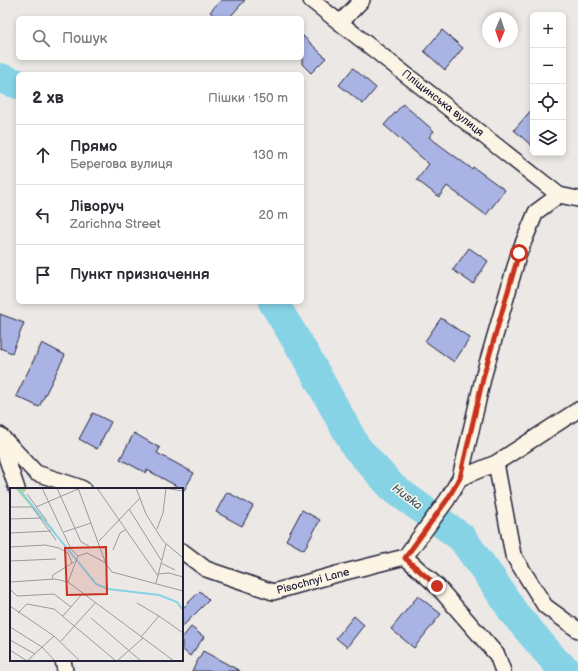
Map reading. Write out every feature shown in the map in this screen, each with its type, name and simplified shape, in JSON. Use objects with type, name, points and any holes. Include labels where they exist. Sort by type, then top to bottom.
[{"type":"street","name":"Пліщинська вулиця","points":[[311,0],[559,195],[578,199]]},
{"type":"street","points":[[340,23],[362,0]]},
{"type":"street","points":[[503,671],[497,655],[437,586],[405,558],[425,528],[447,500],[460,478],[484,374],[519,253],[536,212],[559,195]]},
{"type":"street","points":[[460,478],[496,463],[578,410]]},
{"type":"street","points":[[0,435],[36,473],[81,488]]},
{"type":"street","points":[[0,439],[17,488]]},
{"type":"street","points":[[496,463],[513,556],[545,606],[578,630]]},
{"type":"street","name":"Pisochnyi Lane","points":[[183,552],[206,569],[273,592],[337,574],[405,558]]},
{"type":"street","points":[[63,661],[65,671]]},
{"type":"building","points":[[221,0],[245,0],[231,16],[215,16],[210,12]]},
{"type":"building","points":[[442,30],[463,48],[445,70],[424,51]]},
{"type":"building","points":[[304,37],[326,58],[311,73],[302,64],[302,60],[304,60]]},
{"type":"building","points":[[353,68],[376,88],[363,104],[339,85]]},
{"type":"building","points":[[403,104],[434,131],[429,137],[472,169],[473,167],[505,190],[486,215],[447,186],[439,197],[417,180],[429,164],[384,125]]},
{"type":"building","points":[[530,111],[530,144],[514,130]]},
{"type":"building","points":[[469,248],[488,261],[473,284],[453,270]]},
{"type":"building","points":[[0,314],[24,323],[12,353],[0,348]]},
{"type":"building","points":[[441,318],[470,338],[454,362],[425,341]]},
{"type":"building","points":[[42,343],[65,355],[39,407],[16,396]]},
{"type":"building","points":[[93,413],[111,422],[97,449],[79,439]]},
{"type":"building","points":[[134,433],[160,448],[157,453],[194,473],[184,490],[183,488],[180,488],[147,470],[146,473],[120,459]]},
{"type":"building","points":[[227,492],[253,506],[242,526],[216,512]]},
{"type":"building","points":[[302,510],[320,520],[304,550],[286,540]]},
{"type":"building","points":[[200,591],[209,600],[183,626],[183,608]]},
{"type":"building","points":[[418,596],[441,614],[414,648],[391,629]]},
{"type":"building","points":[[354,616],[364,625],[347,647],[336,638]]},
{"type":"building","points":[[191,627],[204,637],[190,656],[183,650],[183,637]]},
{"type":"building","points":[[203,651],[240,671],[192,671]]},
{"type":"waterway","name":"Huska","points":[[0,78],[16,83]]},
{"type":"waterway","name":"Huska","points":[[274,304],[306,356],[356,447],[393,488],[461,537],[514,613],[555,661],[567,671]]},
{"type":"route","points":[[437,586],[405,558],[425,528],[447,500],[460,478],[484,374],[519,253]]}]
